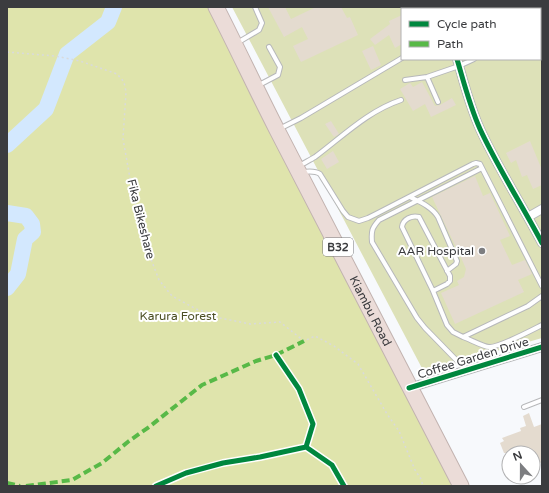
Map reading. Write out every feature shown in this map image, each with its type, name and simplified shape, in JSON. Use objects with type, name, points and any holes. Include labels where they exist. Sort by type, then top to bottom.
[{"type":"highway","name":"Kiambu Road","points":[[216,7],[255,87],[461,486]]},
{"type":"street","points":[[458,62],[470,105],[480,129],[542,243]]},
{"type":"street","points":[[528,216],[542,209]]},
{"type":"street","name":"Coffee Garden Drive","points":[[410,388],[542,347]]},
{"type":"lane","points":[[235,44],[259,30],[262,23],[255,7]]},
{"type":"lane","points":[[255,87],[278,75],[280,67],[269,47]]},
{"type":"lane","points":[[277,130],[301,118],[401,59]]},
{"type":"lane","points":[[405,80],[427,77],[458,62],[469,60]]},
{"type":"lane","points":[[427,77],[438,102]]},
{"type":"lane","points":[[298,170],[354,126],[380,109],[400,100]]},
{"type":"lane","points":[[298,170],[312,171],[320,174],[343,211],[348,217],[359,221],[410,197],[460,170],[476,163],[480,164],[542,286]]},
{"type":"lane","points":[[466,371],[417,318],[372,242],[371,232],[379,220],[482,168]]},
{"type":"lane","points":[[460,170],[464,177]]},
{"type":"lane","points":[[410,197],[431,208],[435,212],[457,261],[456,264],[447,271]]},
{"type":"lane","points":[[433,291],[447,284],[450,281],[450,278],[418,217],[412,216],[402,223],[402,227],[433,291],[447,325],[452,332],[489,347],[497,346],[542,326]]},
{"type":"lane","points":[[463,337],[528,306],[542,296]]},
{"type":"lane","points":[[524,407],[542,400]]},
{"type":"green space","name":"Karura Forest","points":[[7,7],[212,7],[457,486],[7,486]]},
{"type":"green space","points":[[232,7],[542,7],[542,338],[424,372]]},
{"type":"building","points":[[268,7],[285,7],[291,19],[316,7],[341,7],[347,18],[350,17],[358,35],[301,62],[293,46],[308,39],[302,27],[284,37]]},
{"type":"building","points":[[401,15],[401,45],[395,48],[389,35],[375,45],[370,39],[390,24],[389,21]]},
{"type":"building","points":[[373,46],[381,65],[371,70],[362,51]]},
{"type":"building","points":[[422,82],[435,106],[440,105],[452,98],[456,105],[431,117],[425,104],[413,111],[400,89],[410,83],[413,87]]},
{"type":"building","points":[[331,121],[339,134],[334,137],[325,124]]},
{"type":"building","points":[[530,141],[542,170],[542,185],[533,189],[527,175],[522,177],[516,160],[511,163],[506,153]]},
{"type":"building","points":[[333,151],[339,162],[327,169],[321,159]]},
{"type":"building","name":"AAR Hospital","points":[[475,176],[483,196],[490,193],[510,236],[500,240],[512,265],[525,260],[532,274],[518,280],[524,292],[455,324],[441,293],[459,285],[457,281],[464,277],[466,269],[432,197]]},
{"type":"building","points":[[529,413],[534,427],[542,424],[541,462],[541,445],[501,446],[500,443],[504,441],[502,438],[521,431],[520,428],[526,426],[523,416]]},
{"type":"waterway","points":[[7,145],[46,109],[67,54],[108,22],[114,7]]},
{"type":"waterway","points":[[7,213],[26,216],[32,224],[33,232],[25,239],[18,274],[7,288]]},
{"type":"marked path","points":[[26,486],[72,480],[102,463],[202,385],[256,361],[276,355],[304,341]]},
{"type":"marked path","points":[[7,483],[20,486]]},
{"type":"cycle path","points":[[457,60],[476,121],[494,158],[542,243]]},
{"type":"cycle path","points":[[409,388],[542,347]]},
{"type":"cycle path","points":[[156,486],[186,473],[223,463],[306,447],[313,424],[299,389],[276,355]]},
{"type":"cycle path","points":[[306,447],[332,465],[344,486]]},
{"type":"place","name":"AAR Hospital","points":[[482,251]]}]
